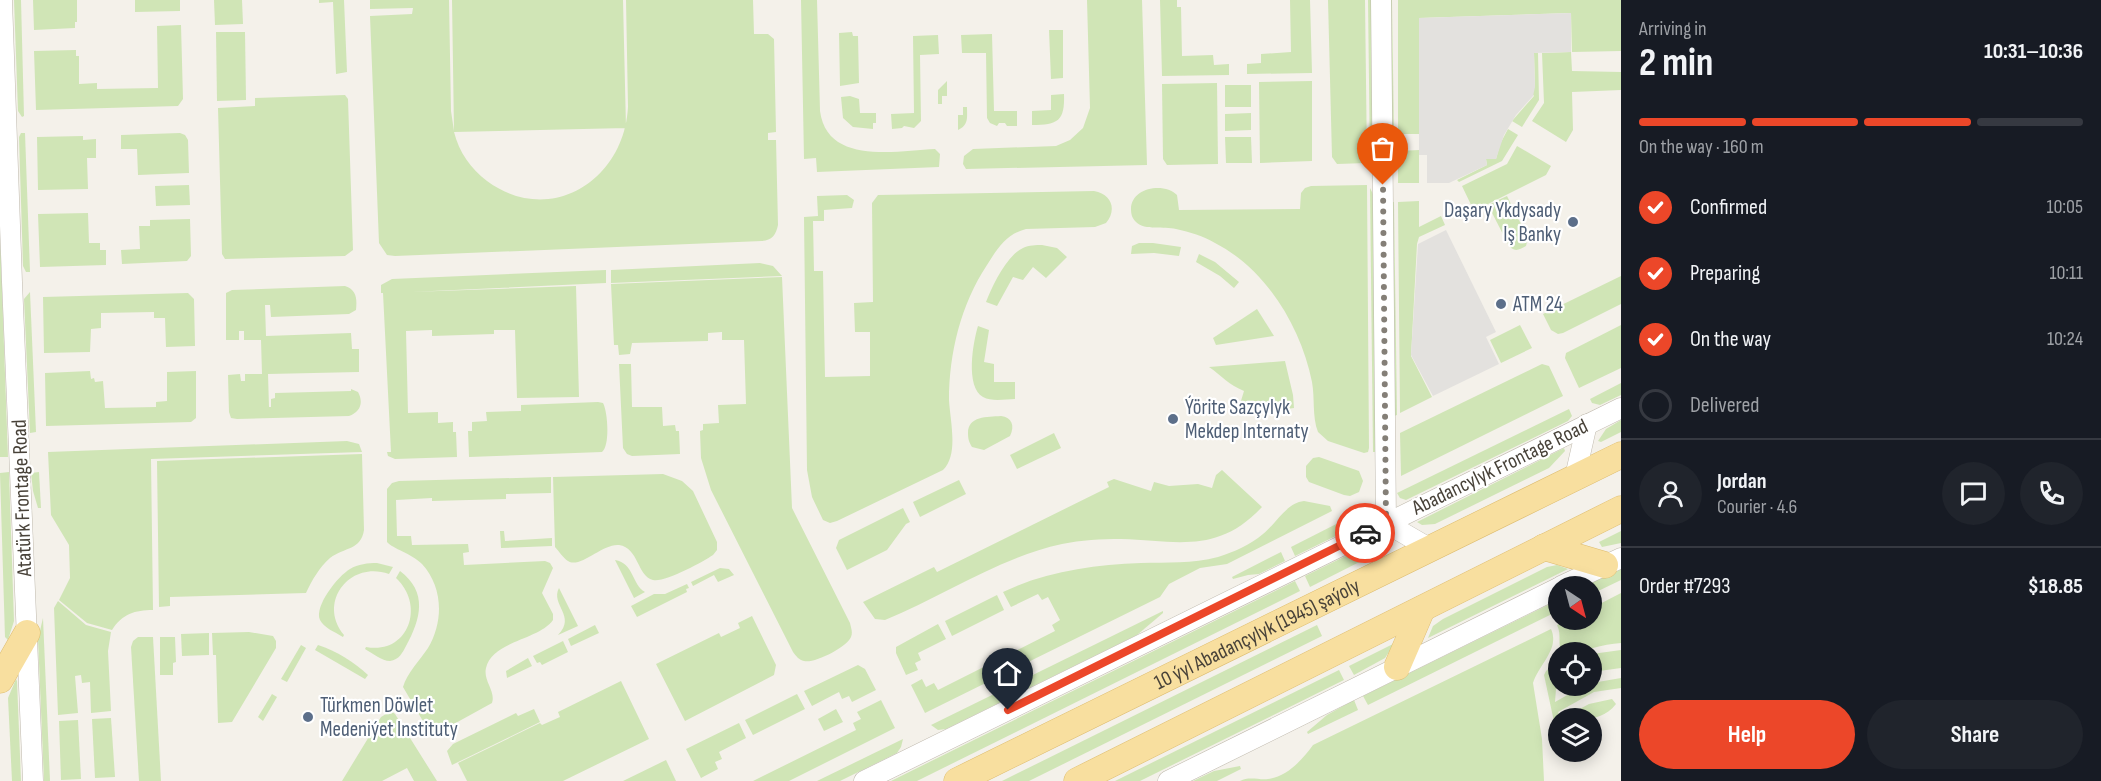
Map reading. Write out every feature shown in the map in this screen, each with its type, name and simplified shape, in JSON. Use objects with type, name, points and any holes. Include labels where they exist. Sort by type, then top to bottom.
[{"type":"main road","name":"10 ýyl Abadançylyk (1945) şaýoly","points":[[957,781],[1621,455]]},
{"type":"main road","points":[[1077,781],[1621,509]]},
{"type":"main road","points":[[1544,547],[1613,561]]},
{"type":"main road","points":[[1397,667],[1422,609]]},
{"type":"main road","points":[[0,680],[27,633]]},
{"type":"street","name":"Atatürk Frontage Road","points":[[2,0],[33,781]]},
{"type":"street","points":[[1381,0],[1386,523],[1429,549]]},
{"type":"street","name":"Abadancylyk Frontage Road","points":[[864,781],[1621,408]]},
{"type":"street","points":[[1575,477],[1587,424]]},
{"type":"street","points":[[1582,576],[1613,561]]},
{"type":"street","points":[[1168,781],[1548,593]]},
{"type":"green space","points":[[14,0],[21,0],[24,116],[22,117],[18,111]]},
{"type":"green space","points":[[33,0],[77,0],[75,28],[34,30]]},
{"type":"green space","points":[[135,0],[180,0],[180,11],[135,12]]},
{"type":"green space","points":[[214,0],[242,0],[243,24],[215,25]]},
{"type":"green space","points":[[319,0],[344,0],[347,72],[336,74],[333,2],[319,3]]},
{"type":"green space","points":[[370,0],[449,0],[451,111],[454,131],[452,0],[623,0],[626,120],[628,107],[626,0],[753,0],[754,34],[768,34],[774,39],[776,132],[768,133],[768,140],[776,140],[778,225],[775,234],[762,241],[387,255],[379,243],[370,16],[412,14],[413,8],[370,9]],"holes":[[[624,128],[613,156],[598,175],[580,189],[558,197],[535,199],[511,194],[487,181],[462,153],[454,132]]]},
{"type":"green space","points":[[801,0],[817,0],[820,111],[825,128],[835,140],[849,147],[866,151],[902,152],[935,149],[940,154],[939,167],[817,172],[816,158],[804,159]]},
{"type":"green space","points":[[1087,0],[1142,0],[1147,165],[966,169],[963,164],[964,156],[973,149],[1056,146],[1070,140],[1083,128],[1090,108]]},
{"type":"green space","points":[[1160,0],[1177,0],[1177,7],[1181,7],[1182,56],[1213,55],[1214,65],[1229,64],[1229,75],[1162,76]]},
{"type":"green space","points":[[1290,0],[1310,0],[1312,73],[1247,74],[1247,64],[1261,63],[1261,54],[1291,52]]},
{"type":"green space","points":[[1328,0],[1365,0],[1367,163],[1337,164],[1332,157]]},
{"type":"green space","points":[[1368,0],[1373,0],[1375,163],[1370,163]]},
{"type":"green space","points":[[1389,0],[1392,0],[1394,134],[1390,134]]},
{"type":"green space","points":[[1398,0],[1621,0],[1621,51],[1572,52],[1571,13],[1419,18],[1419,134],[1398,134]]},
{"type":"green space","points":[[181,25],[183,99],[178,106],[36,110],[34,51],[76,50],[76,56],[79,56],[79,84],[97,83],[97,89],[158,88],[157,26]]},
{"type":"green space","points":[[1049,30],[1063,30],[1063,78],[1051,79]]},
{"type":"green space","points":[[216,32],[245,32],[246,100],[217,101]]},
{"type":"green space","points":[[852,32],[853,36],[858,36],[859,83],[840,86],[839,33]]},
{"type":"green space","points":[[992,34],[994,111],[1017,111],[1017,126],[999,123],[997,126],[990,123],[987,118],[986,53],[962,53],[961,35]]},
{"type":"green space","points":[[938,35],[939,54],[920,55],[921,121],[914,128],[904,126],[892,129],[891,114],[914,113],[913,36]]},
{"type":"green space","points":[[1571,52],[1572,71],[1621,72],[1621,90],[1572,92],[1573,130],[1566,142],[1532,121],[1544,103],[1542,53]]},
{"type":"green space","points":[[1534,53],[1538,53],[1539,100],[1522,127],[1512,121],[1534,96],[1530,90],[1535,87]]},
{"type":"green space","points":[[947,81],[947,96],[942,96],[942,104],[938,104],[938,90]]},
{"type":"green space","points":[[1312,81],[1312,161],[1260,163],[1259,82]]},
{"type":"green space","points":[[1217,83],[1218,164],[1167,165],[1163,159],[1162,84]]},
{"type":"green space","points":[[1225,85],[1251,85],[1251,107],[1225,107]]},
{"type":"green space","points":[[1064,94],[1063,110],[1058,120],[1048,124],[1032,125],[1032,111],[1051,110],[1051,95]]},
{"type":"green space","points":[[345,95],[348,99],[353,250],[345,256],[225,259],[222,254],[218,108],[255,106],[255,98]]},
{"type":"green space","points":[[850,96],[859,99],[860,113],[876,113],[876,123],[873,123],[873,129],[853,127],[843,118],[841,97]]},
{"type":"green space","points":[[963,107],[967,107],[967,120],[958,130],[958,115],[963,115]]},
{"type":"green space","points":[[1251,113],[1251,130],[1225,131],[1225,114]]},
{"type":"green space","points":[[1508,129],[1518,135],[1502,161],[1459,182],[1457,180],[1487,165],[1486,159],[1496,159],[1500,144]]},
{"type":"green space","points":[[21,133],[25,133],[30,272],[26,272],[23,266],[19,137]]},
{"type":"green space","points":[[180,133],[188,140],[189,173],[138,175],[137,149],[121,149],[121,135]]},
{"type":"green space","points":[[83,136],[83,140],[96,139],[96,158],[87,158],[88,189],[38,190],[37,137]]},
{"type":"green space","points":[[1225,137],[1251,137],[1252,163],[1226,163]]},
{"type":"green space","points":[[1517,146],[1551,166],[1546,175],[1474,211],[1462,186],[1507,164]]},
{"type":"green space","points":[[1419,150],[1419,183],[1398,183],[1398,151]]},
{"type":"green space","points":[[189,185],[190,205],[156,206],[155,186]]},
{"type":"green space","points":[[1367,185],[1369,448],[1368,452],[1364,453],[1328,441],[1318,432],[1312,382],[1299,341],[1278,302],[1250,268],[1233,254],[1201,236],[1171,228],[1140,225],[1133,217],[1131,209],[1132,202],[1142,191],[1157,188],[1172,191],[1177,195],[1179,210],[1300,209],[1301,193],[1305,188]]},
{"type":"green space","points":[[1370,188],[1373,194],[1377,452],[1373,452]]},
{"type":"green space","points":[[1094,191],[1105,195],[1111,203],[1111,213],[1106,223],[1095,227],[1019,231],[998,248],[978,280],[958,330],[951,365],[949,400],[952,447],[948,464],[943,470],[837,521],[830,523],[823,520],[812,497],[807,470],[804,217],[818,216],[817,196],[847,195],[854,200],[852,208],[824,210],[824,221],[813,221],[814,271],[823,271],[825,377],[870,376],[870,332],[855,332],[854,303],[873,302],[872,203],[878,195]]},
{"type":"green space","points":[[1507,196],[1528,238],[1526,246],[1518,250],[1508,244],[1488,205]]},
{"type":"green space","points":[[1419,201],[1419,227],[1441,216],[1445,225],[1419,237],[1417,244],[1411,356],[1432,397],[1400,413],[1398,202]]},
{"type":"green space","points":[[1391,202],[1394,202],[1397,415],[1394,416]]},
{"type":"green space","points":[[88,213],[89,243],[100,243],[100,250],[106,250],[106,265],[40,267],[38,214]]},
{"type":"green space","points":[[190,219],[191,256],[187,261],[122,264],[121,250],[140,249],[139,226],[150,226],[150,220]]},
{"type":"green space","points":[[0,235],[8,457],[0,457]]},
{"type":"green space","points":[[1139,243],[1181,247],[1179,256],[1154,253],[1131,254],[1132,246]]},
{"type":"green space","points":[[1042,245],[1057,248],[1067,257],[1046,278],[1033,267],[1023,280],[1013,277],[997,306],[986,302],[996,280],[1011,257],[1025,247]]},
{"type":"green space","points":[[1199,254],[1215,262],[1239,282],[1234,288],[1220,276],[1196,262]]},
{"type":"green space","points":[[760,263],[773,266],[782,276],[611,283],[611,270]]},
{"type":"green space","points":[[606,270],[606,283],[410,292],[576,286],[579,397],[517,398],[515,330],[494,330],[494,334],[432,336],[432,330],[406,331],[408,413],[438,412],[438,423],[453,422],[453,432],[456,432],[457,457],[395,459],[388,456],[387,452],[391,452],[381,285],[392,279]]},
{"type":"green space","points":[[1621,276],[1621,304],[1563,333],[1558,334],[1551,330],[1543,314]]},
{"type":"green space","points":[[782,277],[792,508],[850,623],[852,632],[848,641],[837,650],[809,661],[801,660],[793,652],[711,490],[701,458],[700,431],[703,430],[703,424],[719,423],[718,405],[746,404],[744,340],[722,340],[722,332],[708,333],[708,341],[632,343],[630,354],[619,355],[618,345],[614,345],[611,284]]},
{"type":"green space","points":[[345,286],[354,292],[356,299],[356,310],[349,314],[271,317],[270,305],[265,305],[266,336],[351,333],[352,349],[359,349],[359,372],[268,374],[269,407],[271,407],[271,399],[275,398],[275,393],[351,391],[351,389],[358,392],[360,396],[361,403],[358,410],[349,416],[231,418],[228,375],[240,374],[241,381],[245,381],[245,374],[262,374],[261,340],[244,340],[244,331],[239,331],[239,340],[226,340],[226,293],[232,290]]},
{"type":"green space","points":[[30,292],[36,432],[30,433],[24,299]]},
{"type":"green space","points":[[188,293],[194,299],[195,346],[166,347],[165,318],[154,318],[154,312],[101,313],[101,328],[91,329],[90,352],[44,353],[43,297]]},
{"type":"green space","points":[[1257,309],[1274,336],[1216,345],[1213,338]]},
{"type":"green space","points":[[1520,325],[1532,348],[1501,363],[1490,340]]},
{"type":"green space","points":[[1621,325],[1621,368],[1579,388],[1565,358],[1566,353]]},
{"type":"green space","points":[[978,326],[989,330],[984,362],[994,364],[994,382],[1015,382],[1015,399],[991,399],[977,392],[972,364]]},
{"type":"green space","points":[[1285,361],[1294,408],[1242,415],[1240,404],[1244,391],[1209,367]]},
{"type":"green space","points":[[619,364],[631,364],[632,407],[662,407],[663,426],[675,425],[676,431],[679,431],[680,454],[632,456],[627,454],[623,448]]},
{"type":"green space","points":[[1542,364],[1549,366],[1563,396],[1401,476],[1400,433]]},
{"type":"green space","points":[[90,371],[91,379],[94,378],[95,382],[103,381],[105,408],[156,407],[156,402],[167,401],[167,372],[196,371],[196,418],[191,422],[46,426],[45,373]]},
{"type":"green space","points":[[1621,383],[1621,395],[1600,405],[1592,403],[1590,399]]},
{"type":"green space","points":[[603,403],[605,407],[607,421],[606,443],[602,452],[469,457],[468,431],[472,431],[472,422],[487,421],[486,412],[521,411],[521,405]]},
{"type":"green space","points":[[1569,409],[1572,416],[1568,421],[1406,500],[1400,498],[1397,493]]},
{"type":"green space","points":[[1001,416],[1008,418],[1012,423],[1010,436],[984,450],[972,447],[968,435],[971,423],[979,418]]},
{"type":"green space","points":[[1621,420],[1621,432],[1601,442],[1598,441],[1606,429]]},
{"type":"green space","points":[[1054,433],[1061,448],[1017,469],[1010,455]]},
{"type":"green space","points":[[347,441],[359,444],[362,452],[151,459],[153,610],[130,614],[120,620],[112,630],[87,623],[59,600],[70,578],[69,545],[51,515],[48,452]]},
{"type":"green space","points":[[1564,448],[1565,451],[1549,468],[1435,524],[1422,525],[1417,522]]},
{"type":"green space","points":[[362,454],[364,530],[360,541],[330,558],[316,574],[306,593],[170,597],[170,606],[159,607],[157,461]]},
{"type":"green space","points":[[1319,457],[1359,471],[1363,481],[1359,492],[1350,496],[1344,495],[1309,482],[1306,477],[1306,466],[1313,458]]},
{"type":"green space","points":[[1222,470],[1262,507],[1246,522],[1213,538],[1179,542],[1106,539],[1062,544],[1038,550],[993,568],[885,620],[875,619],[863,602],[934,567],[937,572],[1109,487],[1107,482],[1114,479],[1151,491],[1154,482],[1169,486],[1198,484],[1212,488],[1216,475]]},
{"type":"green space","points":[[9,472],[14,621],[8,640],[5,637],[0,473]]},
{"type":"green space","points":[[39,472],[41,508],[38,508],[33,491],[31,473]]},
{"type":"green space","points":[[663,474],[682,481],[693,491],[717,542],[717,550],[713,555],[674,575],[653,580],[644,573],[626,547],[613,545],[573,563],[566,560],[555,547],[553,477]]},
{"type":"green space","points":[[551,477],[551,493],[506,494],[506,499],[396,500],[397,536],[411,536],[412,545],[468,544],[469,552],[463,553],[464,565],[545,561],[553,568],[542,593],[553,614],[553,620],[537,632],[506,646],[490,659],[486,668],[486,677],[492,694],[492,703],[443,730],[433,732],[427,728],[403,687],[407,677],[433,638],[439,616],[439,604],[434,583],[422,564],[387,542],[387,489],[392,483],[399,481]]},
{"type":"green space","points":[[959,480],[966,494],[920,517],[913,502]]},
{"type":"green space","points":[[1304,501],[1330,506],[1332,511],[1227,564],[1200,568],[1169,584],[1160,597],[925,713],[911,685],[922,679],[926,687],[934,683],[938,690],[1055,631],[1052,625],[1060,620],[1048,597],[1042,600],[1038,594],[1011,607],[1003,592],[1036,579],[1070,570],[1123,564],[1189,562],[1218,557],[1253,542],[1268,530],[1287,509]]},
{"type":"green space","points":[[903,508],[910,522],[906,524],[887,550],[847,570],[836,548],[839,540]]},
{"type":"green space","points":[[1352,516],[1354,523],[1348,530],[1295,556],[1291,547]]},
{"type":"green space","points":[[500,531],[504,531],[505,541],[552,538],[552,546],[501,548]]},
{"type":"green space","points":[[1621,531],[1621,543],[1602,547],[1599,542]]},
{"type":"green space","points":[[1368,545],[1391,546],[1310,587],[1305,576]]},
{"type":"green space","points":[[1281,552],[1285,561],[1259,574],[1233,579],[1232,577]]},
{"type":"green space","points":[[615,560],[626,565],[645,592],[634,598]]},
{"type":"green space","points":[[377,563],[393,567],[389,574],[375,571],[351,578],[336,598],[334,610],[343,637],[327,628],[320,620],[320,607],[334,585],[353,567]]},
{"type":"green space","points":[[1557,565],[1568,569],[1554,576],[1548,576],[1548,579],[1428,638],[1433,626],[1443,619],[1547,567]]},
{"type":"green space","points":[[720,568],[729,569],[734,575],[718,582],[714,575],[693,586],[691,582]]},
{"type":"green space","points":[[1621,569],[1621,580],[1602,589],[1602,578]]},
{"type":"green space","points":[[400,571],[415,588],[419,606],[418,616],[402,653],[396,659],[387,661],[365,649],[393,644],[408,626],[411,614],[410,602],[405,589],[396,578]]},
{"type":"green space","points":[[1295,581],[1300,591],[917,781],[891,781]]},
{"type":"green space","points":[[687,584],[689,588],[686,589],[687,592],[637,617],[631,606],[654,594],[665,594]]},
{"type":"green space","points":[[559,588],[578,626],[558,635],[565,622],[558,600]]},
{"type":"green space","points":[[1621,593],[1621,643],[1602,646],[1602,642],[1560,642],[1558,630],[1602,630],[1602,603]]},
{"type":"green space","points":[[997,595],[1004,610],[952,636],[945,621]]},
{"type":"green space","points":[[58,601],[86,625],[111,632],[108,651],[111,711],[91,713],[90,682],[82,683],[81,675],[75,676],[78,713],[58,715],[54,608]]},
{"type":"green space","points":[[1548,605],[1548,616],[1368,705],[1363,696]]},
{"type":"green space","points":[[1163,611],[1137,635],[946,729],[938,730],[931,725]]},
{"type":"green space","points":[[752,616],[776,665],[774,675],[685,721],[656,664],[719,633],[721,637],[740,628],[738,623]]},
{"type":"green space","points":[[43,618],[50,781],[44,781],[38,639]]},
{"type":"green space","points":[[938,624],[946,639],[918,653],[921,660],[915,663],[918,670],[906,675],[896,653],[896,647]]},
{"type":"green space","points":[[595,625],[599,633],[571,646],[568,639]]},
{"type":"green space","points":[[1317,625],[1322,636],[1029,781],[1002,781]]},
{"type":"green space","points":[[1551,630],[1553,642],[1548,642],[1548,655],[1533,683],[1542,739],[1544,781],[1240,781],[1250,778],[1275,778],[1282,775],[1313,745]]},
{"type":"green space","points":[[249,632],[273,636],[276,648],[232,722],[218,723],[216,655],[213,655],[212,633]]},
{"type":"green space","points":[[209,633],[209,655],[182,656],[181,634]]},
{"type":"green space","points":[[138,637],[153,637],[161,781],[139,781],[131,647],[133,641]]},
{"type":"green space","points":[[160,637],[175,637],[176,662],[173,663],[173,675],[160,675]]},
{"type":"green space","points":[[563,641],[568,652],[542,665],[540,662],[537,663],[533,656]]},
{"type":"green space","points":[[1395,643],[1385,658],[1354,675],[1349,666]]},
{"type":"green space","points":[[301,645],[306,648],[287,682],[281,679]]},
{"type":"green space","points":[[318,645],[345,657],[368,675],[365,679],[315,650]]},
{"type":"green space","points":[[1621,650],[1621,668],[1602,671],[1602,653]]},
{"type":"green space","points":[[528,658],[532,666],[507,678],[506,671]]},
{"type":"green space","points":[[858,665],[865,669],[876,690],[852,702],[849,696],[842,699],[839,692],[812,706],[804,691]]},
{"type":"green space","points":[[1548,669],[1548,694],[1544,675]]},
{"type":"green space","points":[[1339,670],[1344,680],[1140,781],[1115,781]]},
{"type":"green space","points":[[1621,678],[1621,688],[1602,691],[1602,681]]},
{"type":"green space","points":[[16,679],[21,781],[12,781],[8,698]]},
{"type":"green space","points":[[621,681],[649,739],[563,781],[467,781],[458,763],[540,723],[542,725],[560,717],[558,712]]},
{"type":"green space","points":[[272,694],[277,697],[263,721],[258,717]]},
{"type":"green space","points":[[797,694],[805,709],[753,735],[745,720]]},
{"type":"green space","points":[[1548,696],[1555,696],[1555,702],[1566,696],[1587,696],[1565,708],[1551,708]]},
{"type":"green space","points":[[1612,699],[1616,704],[1602,715],[1602,708],[1582,708]]},
{"type":"green space","points":[[881,700],[895,728],[789,781],[753,781],[856,730],[853,723],[861,719],[857,712]]},
{"type":"green space","points":[[1354,700],[1358,710],[1308,734],[1307,732],[1327,715]]},
{"type":"green space","points":[[534,709],[540,722],[452,765],[447,751],[453,744],[516,713],[518,716]]},
{"type":"green space","points":[[836,709],[843,722],[824,731],[818,719]]},
{"type":"green space","points":[[391,711],[437,781],[414,781],[407,768],[382,781],[342,781],[381,717]]},
{"type":"green space","points":[[111,718],[115,777],[95,778],[92,719]]},
{"type":"green space","points":[[78,720],[81,779],[61,780],[59,721]]},
{"type":"green space","points":[[739,723],[746,738],[719,752],[722,759],[715,762],[718,769],[701,778],[686,749]]},
{"type":"green space","points":[[903,739],[897,753],[840,781],[817,781]]},
{"type":"green space","points":[[666,760],[676,781],[623,781]]},
{"type":"green space","points":[[1240,766],[1241,769],[1217,781],[1193,781],[1214,771]]},
{"type":"shaded area","points":[[1571,13],[1571,52],[1534,53],[1533,96],[1516,115],[1504,135],[1496,159],[1486,159],[1487,165],[1449,183],[1427,183],[1427,155],[1419,155],[1419,18]]},
{"type":"shaded area","points":[[1446,230],[1496,332],[1486,337],[1499,364],[1433,396],[1411,355],[1418,244]]},
{"type":"way so far","points":[[1365,533],[1386,523],[1383,185]]},
{"type":"place","name":"Daşary Ykdysady Iş Banky","points":[[1573,222]]},
{"type":"place","name":"ATM 24","points":[[1501,304]]},
{"type":"place","name":"Ýörite Sazçylyk Mekdep Internaty","points":[[1173,419]]},
{"type":"place","name":"Türkmen Döwlet Medeniýet Instituty","points":[[308,717]]},
{"type":"route","points":[[1008,710],[1365,533]]}]
